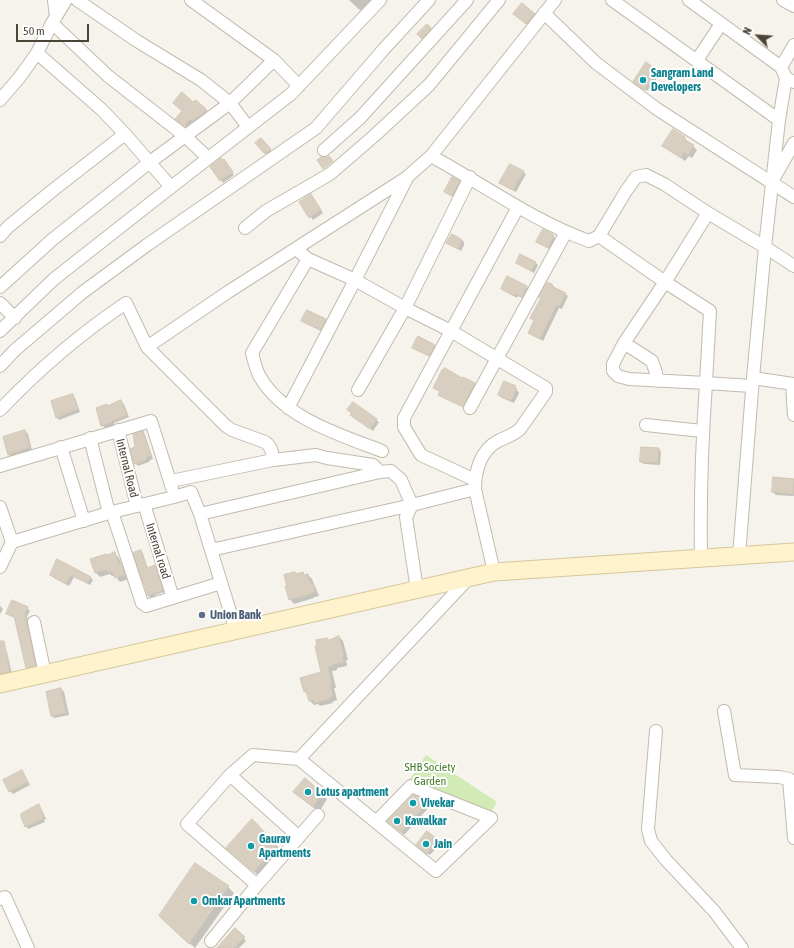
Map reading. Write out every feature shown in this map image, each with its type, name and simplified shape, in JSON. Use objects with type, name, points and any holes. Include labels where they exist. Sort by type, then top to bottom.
[{"type":"street","points":[[54,0],[54,20],[108,76],[185,136],[208,158]]},
{"type":"street","points":[[0,100],[19,78],[37,53],[66,0]]},
{"type":"street","points":[[77,0],[137,41],[201,80],[230,103],[248,127]]},
{"type":"street","points":[[191,0],[274,60],[299,86]]},
{"type":"street","points":[[0,331],[54,279],[291,94],[380,0]]},
{"type":"street","points":[[0,366],[15,350],[83,292],[146,245],[316,128],[383,50],[429,0]]},
{"type":"street","points":[[324,150],[360,118],[468,0]]},
{"type":"street","points":[[245,228],[266,211],[330,174],[374,136],[429,85],[498,0]]},
{"type":"street","points":[[147,347],[228,292],[406,178],[431,156],[555,0]]},
{"type":"street","points":[[612,0],[779,120]]},
{"type":"street","points":[[688,0],[787,75]]},
{"type":"street","points":[[783,0],[794,6]]},
{"type":"street","points":[[544,14],[596,63],[657,109],[794,197]]},
{"type":"street","points":[[696,60],[721,24]]},
{"type":"street","points":[[739,556],[752,382],[765,247],[779,120],[794,45]]},
{"type":"street","points":[[37,53],[101,109],[171,187]]},
{"type":"street","points":[[0,287],[53,239],[150,162],[230,103],[274,60]]},
{"type":"street","points":[[0,236],[8,227],[53,190],[125,134]]},
{"type":"street","points":[[772,182],[794,143]]},
{"type":"street","points":[[431,156],[470,177],[518,207],[566,232],[589,241],[599,236],[636,177],[646,175],[664,184],[794,266]]},
{"type":"street","points":[[358,390],[405,308],[470,177]]},
{"type":"street","points":[[288,408],[406,178]]},
{"type":"street","points":[[475,484],[421,456],[404,427],[404,418],[518,207]]},
{"type":"street","points":[[708,213],[665,282],[624,343],[613,364],[613,371],[618,376],[629,379],[706,383],[752,382],[793,384],[794,415]]},
{"type":"street","points":[[470,408],[566,232]]},
{"type":"street","points":[[599,236],[710,311],[702,431],[700,510],[701,558]]},
{"type":"street","points":[[296,249],[308,259],[355,280],[405,308],[451,330],[546,388],[546,392],[520,429],[515,434],[490,446],[482,456],[475,484],[494,572]]},
{"type":"street","points":[[308,259],[252,353],[260,376],[270,390],[288,408],[334,432],[382,451]]},
{"type":"street","points":[[0,410],[22,387],[56,357],[103,318],[126,303],[147,347],[226,426],[232,430],[265,442],[269,445],[272,449],[273,460]]},
{"type":"street","points":[[0,304],[15,318]]},
{"type":"street","points":[[624,343],[652,361],[657,381]]},
{"type":"street","points":[[0,466],[151,421],[171,481],[174,497]]},
{"type":"street","points":[[646,425],[702,431]]},
{"type":"street","name":"Internal Road","points":[[118,430],[140,505]]},
{"type":"street","points":[[90,438],[110,512],[142,603],[146,606],[221,583]]},
{"type":"street","points":[[61,447],[84,521]]},
{"type":"street","points":[[171,481],[273,460],[316,455],[327,458],[373,464],[380,472]]},
{"type":"street","points":[[200,514],[380,472],[391,471],[401,480],[412,505]]},
{"type":"street","points":[[211,550],[412,505],[475,484]]},
{"type":"street","points":[[7,544],[110,512],[190,492],[200,514],[236,631]]},
{"type":"street","name":"Internal road","points":[[140,505],[173,598]]},
{"type":"street","points":[[412,505],[406,517],[417,590]]},
{"type":"street","points":[[0,507],[7,544],[0,567]]},
{"type":"street","points":[[0,684],[494,572],[794,552]]},
{"type":"street","points":[[299,759],[469,578]]},
{"type":"street","points":[[34,622],[45,674]]},
{"type":"street","points":[[724,711],[735,775],[779,777],[789,779],[794,838]]},
{"type":"street","points":[[656,731],[648,829],[651,841],[666,860],[714,911],[742,948]]},
{"type":"street","points":[[257,885],[186,824],[230,775],[253,755],[299,759],[436,872],[490,818],[411,786],[376,822]]},
{"type":"street","points":[[230,775],[299,837]]},
{"type":"street","points":[[211,940],[318,815]]},
{"type":"street","points":[[0,899],[5,897],[28,948]]},
{"type":"green space","name":"SHB Society Garden","points":[[426,755],[497,802],[491,812],[410,779]]},
{"type":"building","points":[[522,3],[535,14],[526,24],[513,14]]},
{"type":"building","points":[[427,24],[431,28],[422,39],[417,34]]},
{"type":"building","name":"Sangram Land Developers","points":[[646,62],[658,71],[644,90],[633,82]]},
{"type":"building","points":[[182,92],[193,102],[196,100],[207,110],[192,121],[190,119],[184,126],[175,119],[182,111],[173,103]]},
{"type":"building","points":[[673,129],[685,137],[685,140],[694,145],[688,155],[684,152],[681,158],[662,146]]},
{"type":"building","points":[[261,138],[271,149],[265,154],[255,143]]},
{"type":"building","points":[[329,156],[333,161],[323,169],[317,160],[321,157]]},
{"type":"building","points":[[221,158],[222,160],[224,159],[233,172],[220,181],[210,167]]},
{"type":"building","points":[[510,164],[524,171],[513,190],[499,183]]},
{"type":"building","points":[[452,177],[460,181],[452,196],[444,192]]},
{"type":"building","points":[[311,194],[321,210],[309,218],[299,202]]},
{"type":"building","points":[[543,229],[554,235],[548,248],[536,242]]},
{"type":"building","points":[[452,234],[461,239],[458,249],[446,243]]},
{"type":"building","points":[[520,254],[536,262],[531,271],[516,263]]},
{"type":"building","points":[[507,276],[527,286],[522,297],[515,294],[514,296],[501,289]]},
{"type":"building","points":[[547,282],[552,284],[553,287],[566,293],[559,307],[556,306],[540,339],[528,333],[534,320],[530,318],[541,298],[539,297]]},
{"type":"building","points":[[307,310],[326,319],[320,330],[301,321]]},
{"type":"building","points":[[418,336],[435,345],[429,356],[412,348]]},
{"type":"building","points":[[445,368],[462,378],[463,377],[475,383],[463,407],[438,395],[440,391],[433,388],[442,370]]},
{"type":"building","points":[[504,381],[516,386],[515,388],[517,389],[511,401],[498,395]]},
{"type":"building","points":[[73,394],[78,409],[56,418],[51,401]]},
{"type":"building","points":[[121,400],[127,415],[101,426],[96,408],[107,404],[107,406]]},
{"type":"building","points":[[353,402],[377,419],[370,429],[350,415],[352,413],[347,410]]},
{"type":"building","points":[[25,430],[30,447],[8,455],[3,437]]},
{"type":"building","points":[[143,431],[151,456],[147,457],[146,460],[134,464],[130,449],[135,447],[133,434]]},
{"type":"building","points":[[641,447],[659,448],[658,463],[640,462]]},
{"type":"building","points":[[773,477],[794,479],[793,494],[772,492]]},
{"type":"building","points":[[141,550],[147,568],[155,565],[163,590],[148,596],[133,553]]},
{"type":"building","points":[[115,552],[125,575],[115,578],[112,572],[107,572],[106,570],[95,573],[90,559]]},
{"type":"building","points":[[57,559],[91,577],[87,583],[71,575],[66,584],[50,575]]},
{"type":"building","points":[[295,572],[296,574],[303,572],[304,575],[308,574],[311,584],[313,583],[315,592],[289,600],[284,575]]},
{"type":"building","points":[[12,600],[28,607],[25,613],[36,666],[26,668],[14,616],[6,614]]},
{"type":"building","points":[[339,636],[344,662],[333,664],[333,666],[328,667],[333,696],[329,699],[315,703],[314,700],[309,701],[306,691],[304,692],[300,678],[321,672],[315,646],[317,646],[316,640],[327,638],[329,640]]},
{"type":"building","points":[[0,641],[4,641],[10,672],[0,674]]},
{"type":"building","points":[[61,688],[66,713],[51,716],[46,692]]},
{"type":"building","points":[[22,770],[28,782],[9,792],[3,780]]},
{"type":"building","name":"Lotus apartment","points":[[305,778],[322,793],[313,807],[293,792]]},
{"type":"building","points":[[413,795],[429,801],[401,832],[387,821]]},
{"type":"building","points":[[39,804],[44,817],[42,818],[43,819],[25,827],[21,814]]},
{"type":"building","name":"Gaurav Apartments","points":[[252,819],[277,845],[254,872],[226,848]]},
{"type":"building","name":"Jain","points":[[427,831],[438,840],[427,854],[416,845]]},
{"type":"building","name":"Omkar Apartments","points":[[195,863],[229,886],[189,944],[159,916]]},
{"type":"building","points":[[235,928],[245,937],[234,948],[217,948]]},
{"type":"place","name":"Sangram Land Developers","points":[[643,80]]},
{"type":"place","name":"Union Bank","points":[[202,615]]},
{"type":"place","name":"Lotus apartment","points":[[308,792]]},
{"type":"place","name":"Vivekar","points":[[413,803]]},
{"type":"place","name":"Kawalkar","points":[[397,821]]},
{"type":"place","name":"Jain","points":[[426,844]]},
{"type":"place","name":"Gaurav Apartments","points":[[251,846]]},
{"type":"place","name":"Omkar Apartments","points":[[194,901]]}]
